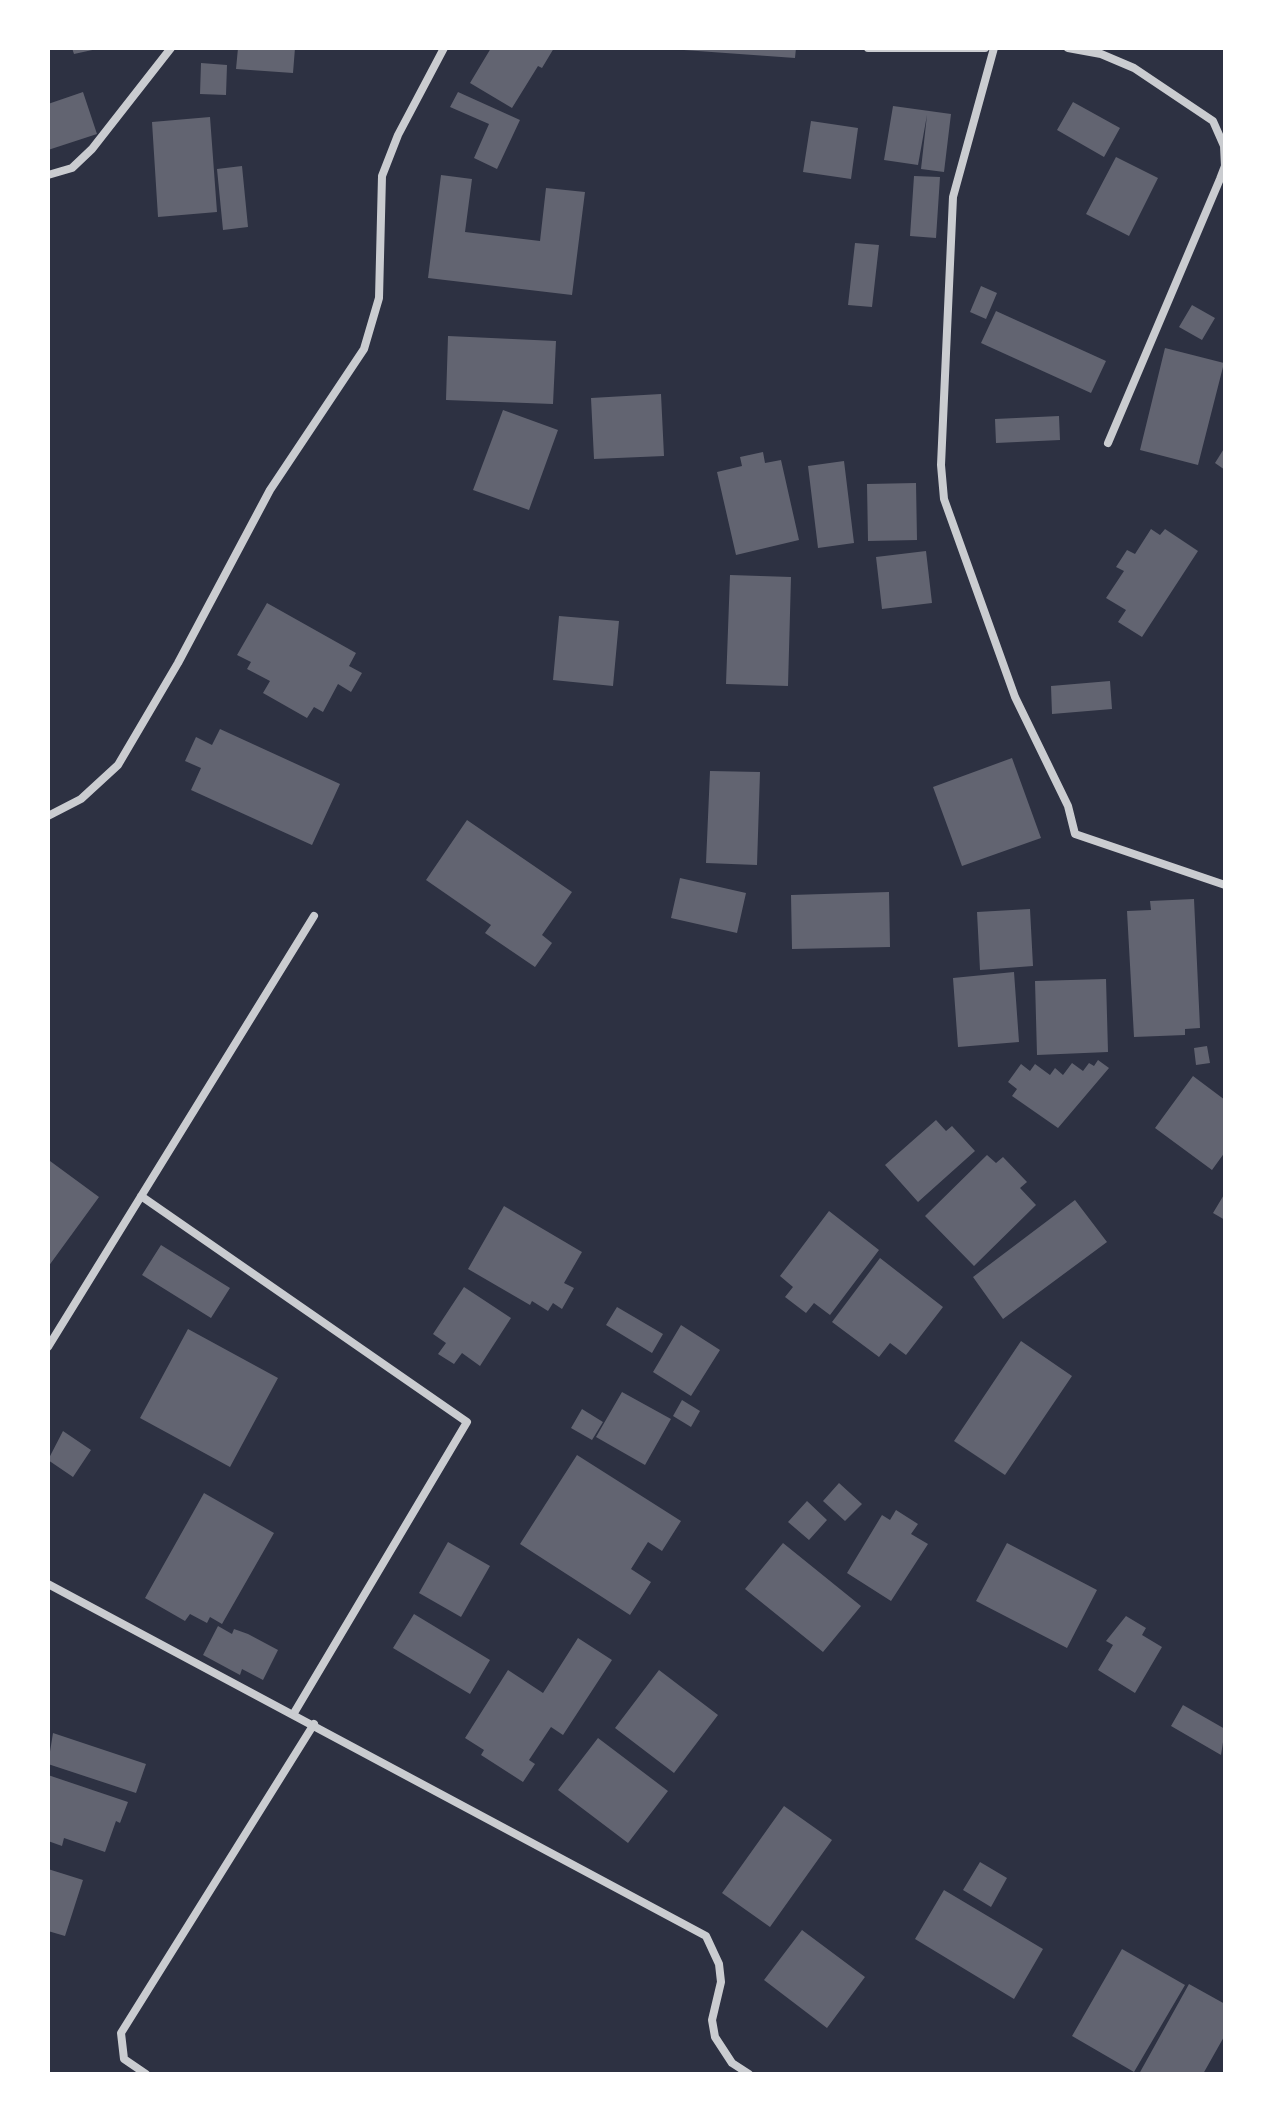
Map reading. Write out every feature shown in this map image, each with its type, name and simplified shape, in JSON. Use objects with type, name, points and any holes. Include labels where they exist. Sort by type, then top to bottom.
[{"type":"street","points":[[48,175],[72,168],[92,149],[171,48]]},
{"type":"street","points":[[48,816],[81,799],[118,765],[178,663],[270,490],[364,349],[379,298],[382,176],[398,135],[444,48]]},
{"type":"street","points":[[868,48],[985,48]]},
{"type":"street","points":[[994,48],[953,197],[941,465],[944,499],[1015,697],[1068,806],[1075,834],[1225,885]]},
{"type":"street","points":[[1068,48],[1101,54],[1134,68],[1213,121],[1224,146],[1225,166],[1220,179],[1108,443]]},
{"type":"street","points":[[48,1347],[314,916]]},
{"type":"street","points":[[141,1196],[467,1422],[294,1713]]},
{"type":"street","points":[[48,1584],[706,1936],[715,1948],[720,1973],[712,2020],[715,2037],[732,2063],[749,2074]]},
{"type":"street","points":[[146,2074],[124,2059],[121,2033],[314,1724]]},
{"type":"building","points":[[72,48],[97,48],[97,49],[74,54]]},
{"type":"building","points":[[238,48],[295,48],[293,73],[236,69]]},
{"type":"building","points":[[491,48],[554,48],[542,68],[538,66],[512,108],[470,83]]},
{"type":"building","points":[[656,48],[796,48],[795,58]]},
{"type":"building","points":[[201,63],[227,65],[226,95],[200,94]]},
{"type":"building","points":[[83,92],[97,134],[48,150],[48,104]]},
{"type":"building","points":[[458,92],[520,120],[497,169],[474,158],[489,124],[450,107]]},
{"type":"building","points":[[1073,102],[1120,128],[1104,157],[1057,130]]},
{"type":"building","points":[[893,106],[951,114],[944,172],[921,169],[927,115],[918,165],[884,160]]},
{"type":"building","points":[[210,117],[217,212],[158,217],[152,122]]},
{"type":"building","points":[[811,121],[858,128],[851,179],[803,172]]},
{"type":"building","points":[[1116,157],[1158,178],[1129,236],[1086,214]]},
{"type":"building","points":[[242,166],[248,227],[223,230],[217,169]]},
{"type":"building","points":[[441,175],[472,179],[465,232],[540,241],[546,188],[585,192],[572,295],[428,278]]},
{"type":"building","points":[[914,176],[940,177],[936,238],[910,236]]},
{"type":"building","points":[[855,243],[879,245],[872,307],[848,305]]},
{"type":"building","points":[[981,286],[997,293],[986,319],[970,312]]},
{"type":"building","points":[[1192,305],[1215,318],[1202,340],[1179,327]]},
{"type":"building","points":[[996,311],[1106,361],[1091,393],[981,343]]},
{"type":"building","points":[[448,336],[556,341],[553,404],[446,400]]},
{"type":"building","points":[[1165,348],[1224,363],[1198,465],[1140,450]]},
{"type":"building","points":[[661,394],[664,456],[594,459],[591,398]]},
{"type":"building","points":[[503,410],[558,430],[529,510],[473,490]]},
{"type":"building","points":[[1059,416],[1060,440],[996,443],[995,419]]},
{"type":"building","points":[[1225,447],[1225,470],[1215,463]]},
{"type":"building","points":[[763,452],[765,463],[781,460],[799,540],[736,555],[717,472],[742,466],[740,457]]},
{"type":"building","points":[[844,461],[854,543],[818,548],[808,466]]},
{"type":"building","points":[[916,483],[917,540],[868,541],[867,484]]},
{"type":"building","points":[[1151,529],[1160,535],[1165,529],[1198,551],[1142,637],[1118,622],[1126,610],[1106,598],[1124,571],[1116,567],[1127,550],[1135,554]]},
{"type":"building","points":[[926,551],[932,603],[882,609],[876,557]]},
{"type":"building","points":[[730,575],[791,577],[788,686],[726,684]]},
{"type":"building","points":[[267,603],[356,653],[349,666],[362,673],[351,692],[338,684],[323,712],[314,707],[307,718],[263,693],[270,681],[247,669],[251,662],[237,655]]},
{"type":"building","points":[[559,616],[619,621],[613,686],[553,680]]},
{"type":"building","points":[[1110,681],[1112,709],[1052,714],[1051,686]]},
{"type":"building","points":[[220,729],[340,784],[312,845],[191,790],[201,768],[185,761],[196,737],[212,745]]},
{"type":"building","points":[[1012,758],[1041,838],[962,866],[933,787]]},
{"type":"building","points":[[710,771],[760,772],[757,865],[706,863]]},
{"type":"building","points":[[467,820],[572,892],[542,935],[552,943],[535,967],[485,933],[491,925],[426,880]]},
{"type":"building","points":[[680,878],[746,893],[737,933],[671,918]]},
{"type":"building","points":[[889,892],[890,947],[792,949],[791,895]]},
{"type":"building","points":[[1194,899],[1200,1028],[1185,1029],[1185,1035],[1134,1037],[1127,911],[1151,910],[1150,901]]},
{"type":"building","points":[[1030,909],[1033,966],[980,970],[977,912]]},
{"type":"building","points":[[1014,972],[1019,1042],[958,1047],[953,978]]},
{"type":"building","points":[[1106,979],[1108,1052],[1037,1055],[1035,981]]},
{"type":"building","points":[[1207,1046],[1210,1063],[1196,1065],[1194,1048]]},
{"type":"building","points":[[1098,1060],[1109,1068],[1058,1128],[1012,1096],[1017,1089],[1008,1082],[1021,1064],[1030,1071],[1035,1064],[1050,1075],[1055,1068],[1063,1075],[1072,1063],[1083,1071],[1089,1063],[1094,1066]]},
{"type":"building","points":[[1193,1076],[1225,1100],[1225,1152],[1212,1170],[1155,1128]]},
{"type":"building","points":[[936,1120],[946,1131],[952,1126],[975,1151],[918,1202],[885,1165]]},
{"type":"building","points":[[987,1155],[996,1163],[1003,1157],[1027,1182],[1020,1188],[1036,1205],[974,1266],[925,1216]]},
{"type":"building","points":[[50,1161],[99,1197],[48,1267],[48,1163]]},
{"type":"building","points":[[1225,1193],[1225,1220],[1213,1213]]},
{"type":"building","points":[[1075,1200],[1107,1242],[1003,1319],[973,1277]]},
{"type":"building","points":[[504,1206],[582,1252],[564,1283],[574,1288],[562,1309],[553,1303],[548,1311],[532,1301],[530,1305],[468,1269]]},
{"type":"building","points":[[829,1211],[879,1250],[830,1315],[814,1303],[806,1313],[785,1297],[793,1287],[780,1276]]},
{"type":"building","points":[[161,1245],[230,1288],[211,1318],[142,1275]]},
{"type":"building","points":[[880,1258],[943,1307],[906,1355],[890,1343],[879,1357],[832,1322]]},
{"type":"building","points":[[464,1287],[511,1318],[480,1366],[462,1353],[454,1364],[438,1354],[446,1343],[433,1334]]},
{"type":"building","points":[[617,1307],[663,1334],[652,1353],[606,1325]]},
{"type":"building","points":[[681,1325],[720,1350],[691,1396],[653,1372]]},
{"type":"building","points":[[188,1329],[278,1378],[230,1467],[140,1418]]},
{"type":"building","points":[[1021,1341],[1072,1376],[1005,1475],[954,1441]]},
{"type":"building","points":[[622,1392],[671,1419],[645,1465],[596,1437]]},
{"type":"building","points":[[682,1400],[700,1411],[691,1427],[673,1416]]},
{"type":"building","points":[[582,1409],[603,1422],[592,1440],[571,1428]]},
{"type":"building","points":[[63,1431],[91,1450],[73,1477],[48,1460]]},
{"type":"building","points":[[577,1455],[681,1521],[662,1551],[648,1542],[631,1569],[651,1582],[630,1615],[520,1544]]},
{"type":"building","points":[[839,1483],[862,1504],[845,1521],[823,1501]]},
{"type":"building","points":[[204,1493],[274,1533],[222,1624],[210,1617],[207,1623],[190,1614],[185,1621],[145,1598]]},
{"type":"building","points":[[807,1501],[827,1520],[809,1540],[788,1522]]},
{"type":"building","points":[[896,1510],[918,1524],[911,1534],[928,1544],[891,1601],[847,1573],[882,1515],[890,1520]]},
{"type":"building","points":[[448,1542],[490,1566],[461,1617],[419,1593]]},
{"type":"building","points":[[783,1543],[861,1606],[823,1652],[745,1589]]},
{"type":"building","points":[[1007,1543],[1097,1590],[1067,1648],[976,1601]]},
{"type":"building","points":[[414,1614],[490,1660],[470,1694],[393,1648]]},
{"type":"building","points":[[1126,1616],[1146,1628],[1142,1635],[1162,1647],[1135,1693],[1098,1670],[1113,1645],[1106,1641]]},
{"type":"building","points":[[218,1626],[232,1634],[234,1629],[248,1634],[278,1650],[263,1680],[242,1669],[240,1675],[203,1655]]},
{"type":"building","points":[[578,1638],[612,1660],[563,1735],[551,1727],[529,1760],[535,1764],[523,1782],[481,1755],[484,1750],[465,1738],[508,1670],[543,1693]]},
{"type":"building","points":[[659,1670],[718,1715],[674,1773],[615,1728]]},
{"type":"building","points":[[1183,1705],[1225,1729],[1221,1755],[1171,1726]]},
{"type":"building","points":[[53,1733],[146,1764],[136,1793],[48,1764]]},
{"type":"building","points":[[598,1738],[668,1791],[628,1843],[558,1790]]},
{"type":"building","points":[[48,1775],[128,1802],[120,1823],[116,1821],[105,1852],[64,1838],[62,1846],[48,1841]]},
{"type":"building","points":[[784,1806],[832,1840],[770,1927],[722,1893]]},
{"type":"building","points":[[980,1862],[1007,1878],[991,1907],[963,1890]]},
{"type":"building","points":[[48,1869],[83,1880],[65,1936],[48,1931]]},
{"type":"building","points":[[944,1890],[1043,1949],[1014,1999],[915,1939]]},
{"type":"building","points":[[802,1930],[865,1977],[827,2028],[764,1980]]},
{"type":"building","points":[[1122,1949],[1185,1985],[1134,2072],[1072,2036]]},
{"type":"building","points":[[1189,1984],[1225,2004],[1225,2035],[1203,2074],[1139,2074]]}]
